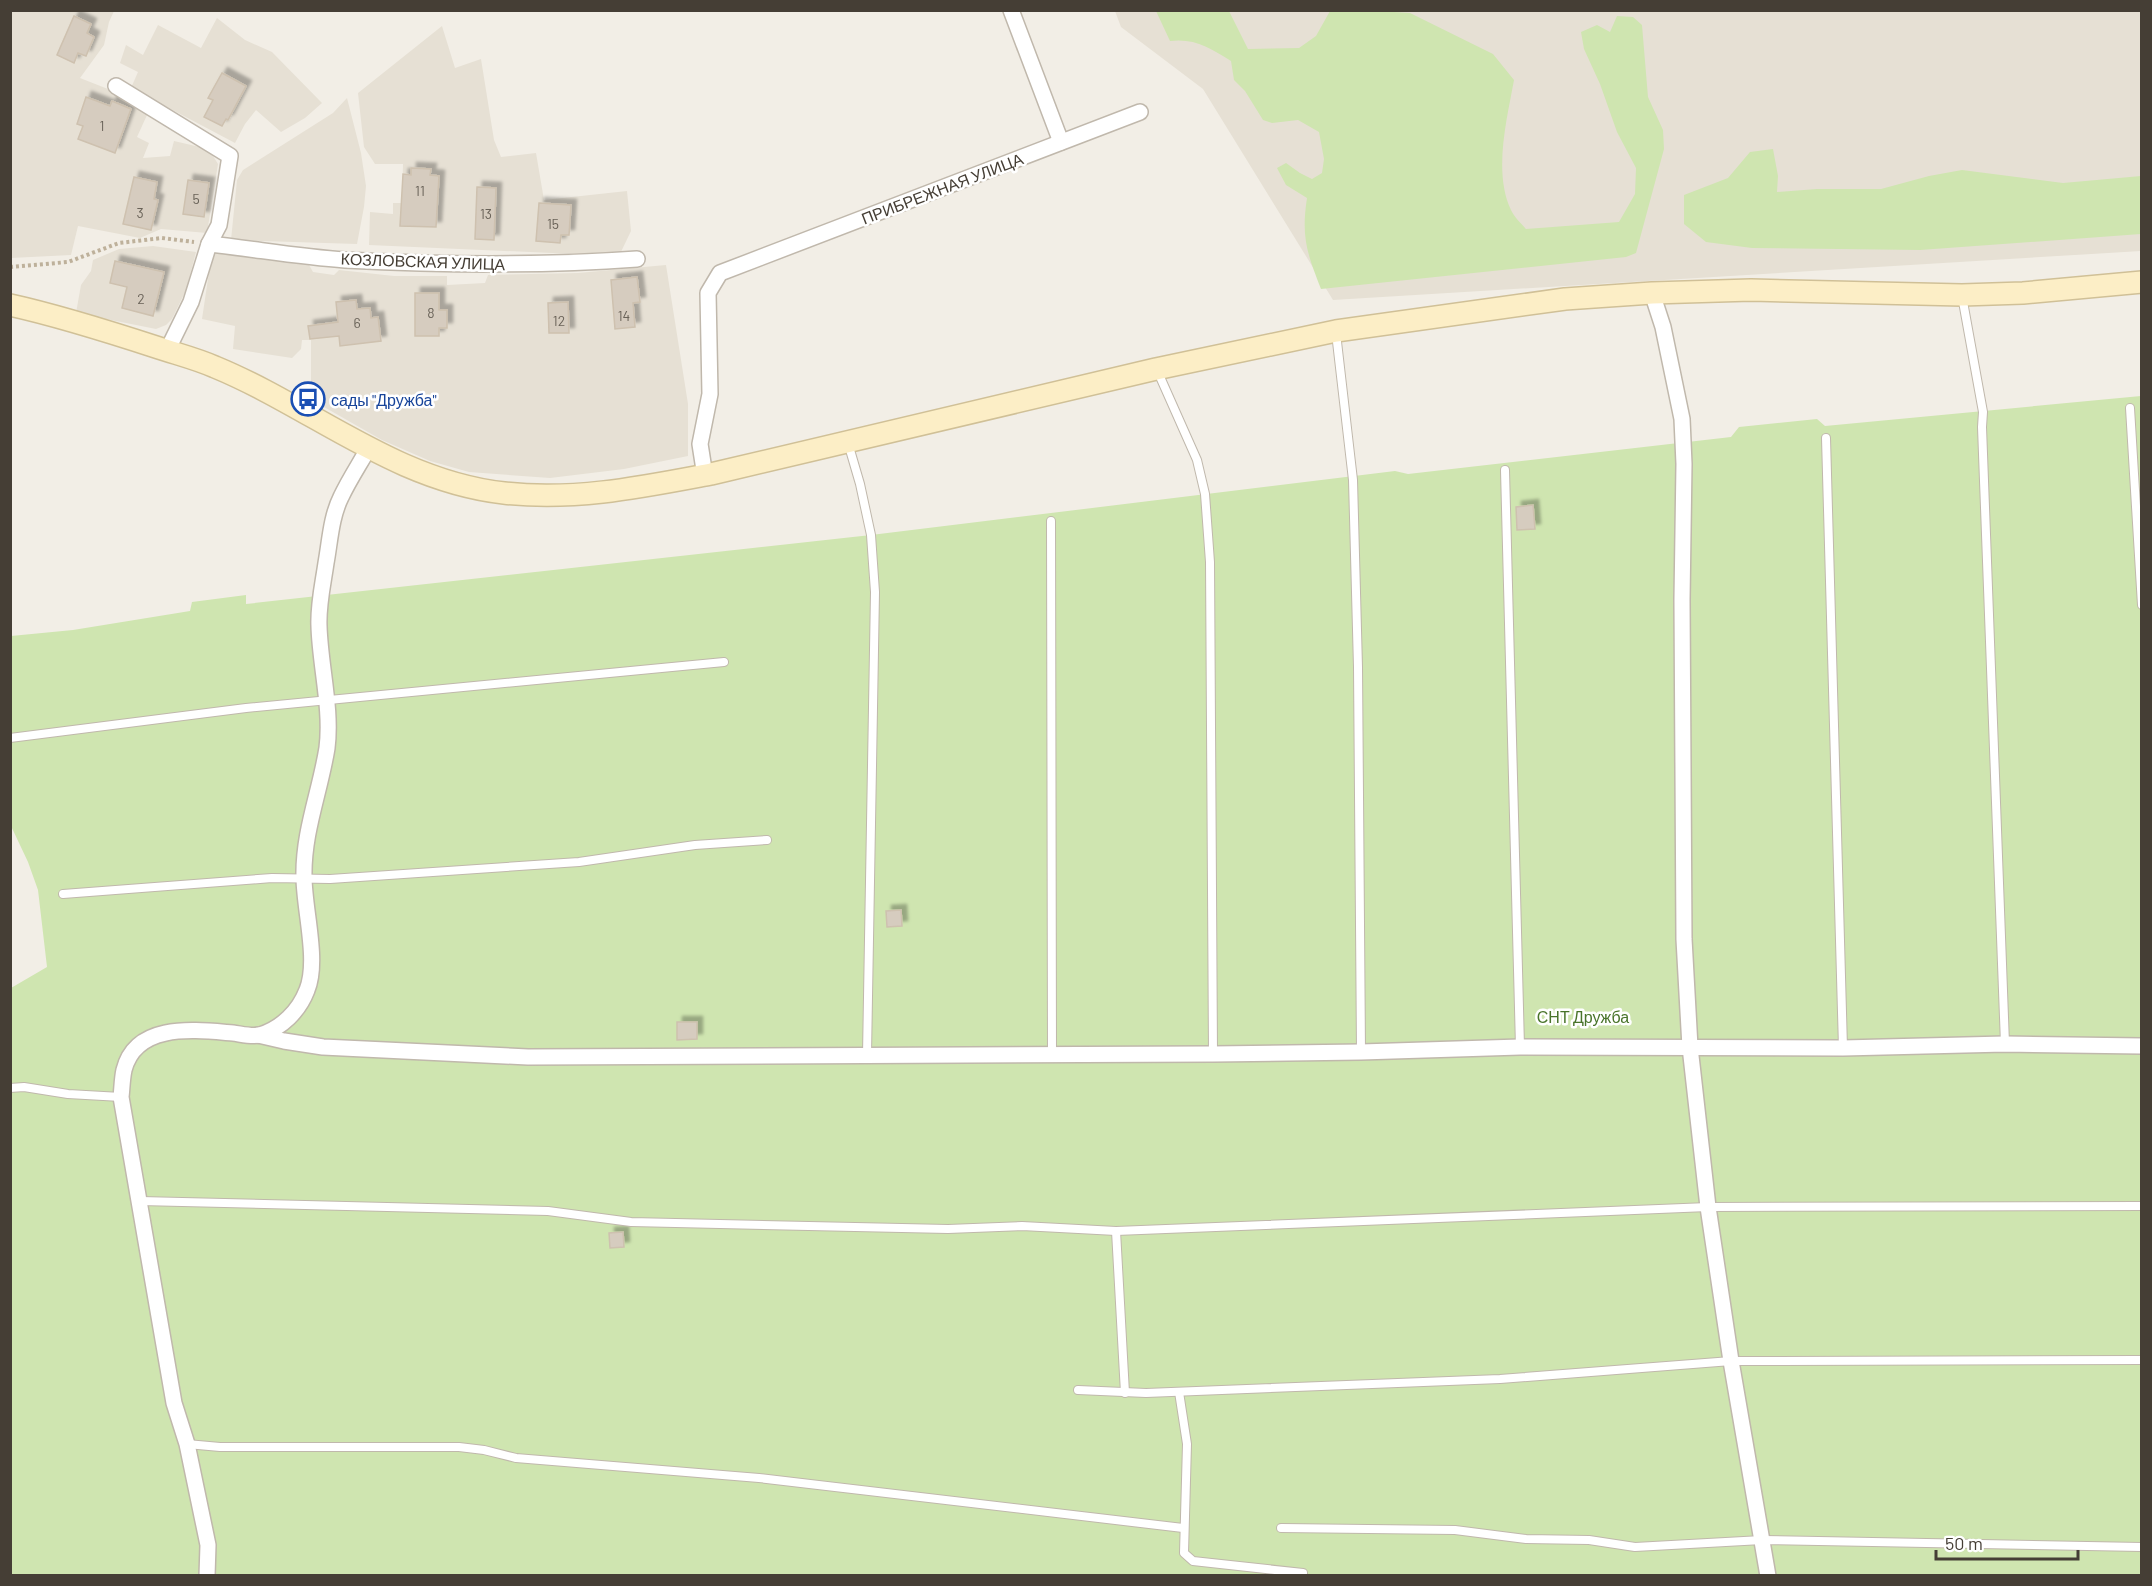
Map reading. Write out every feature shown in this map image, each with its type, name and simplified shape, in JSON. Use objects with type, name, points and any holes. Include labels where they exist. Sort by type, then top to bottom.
[{"type":"main road","points":[[10,305],[124,337],[214,367],[252,385],[368,449],[436,477],[469,487],[529,496],[594,494],[639,489],[705,476],[1156,369],[1336,332],[1565,299],[1751,290],[1962,295],[2023,293],[2142,282]]},
{"type":"street","points":[[1011,10],[1061,142]]},
{"type":"street","points":[[116,87],[230,156],[219,225],[209,244],[191,302],[167,351]]},
{"type":"street","name":"ПРИБРЕЖНАЯ УЛИЦА","points":[[705,476],[700,444],[710,394],[708,293],[720,273],[1140,112]]},
{"type":"street","name":"КОЗЛОВСКАЯ УЛИЦА","points":[[209,244],[343,260],[426,263],[579,263],[637,259]]},
{"type":"street","points":[[1652,293],[1663,327],[1682,419],[1684,464],[1682,600],[1684,939],[1690,1047],[1708,1207],[1731,1361],[1768,1575]]},
{"type":"street","points":[[258,1035],[282,1023],[299,1008],[309,987],[311,960],[304,878],[305,851],[312,809],[327,748],[328,727],[319,603],[333,518],[341,497],[368,449]]},
{"type":"street","points":[[207,1575],[208,1545],[187,1444],[174,1403],[121,1097],[124,1070],[132,1051],[147,1038],[169,1032],[208,1032],[258,1035],[323,1047],[528,1057],[1213,1054],[1520,1047],[1843,1048],[2005,1044],[2142,1046]]},
{"type":"lane","points":[[1962,295],[1983,412],[2005,1044]]},
{"type":"lane","points":[[1336,332],[1353,480],[1358,667],[1361,1052]]},
{"type":"lane","points":[[1156,369],[1197,460],[1205,494],[1210,562],[1213,1054]]},
{"type":"lane","points":[[2130,408],[2142,605]]},
{"type":"lane","points":[[1826,438],[1843,1048]]},
{"type":"lane","points":[[848,442],[861,484],[871,535],[875,592],[867,1055]]},
{"type":"lane","points":[[1505,470],[1520,1047]]},
{"type":"lane","points":[[1051,520],[1052,1054]]},
{"type":"lane","points":[[10,738],[246,708],[724,662]]},
{"type":"lane","points":[[63,894],[272,878],[330,879],[579,862],[695,845],[767,840]]},
{"type":"lane","points":[[10,1088],[24,1087],[68,1094],[121,1097]]},
{"type":"lane","points":[[140,1200],[548,1211],[631,1222],[948,1229],[1022,1226],[1116,1231],[1708,1207],[2142,1206]]},
{"type":"lane","points":[[1116,1231],[1125,1393]]},
{"type":"lane","points":[[1077,1390],[1125,1393],[1179,1392],[1500,1379],[1731,1361],[2142,1360]]},
{"type":"lane","points":[[1179,1392],[1187,1444],[1184,1553],[1193,1561],[1303,1573]]},
{"type":"lane","points":[[187,1444],[220,1447],[459,1447],[516,1458],[759,1478],[1184,1528]]},
{"type":"lane","points":[[1281,1528],[1455,1530],[1527,1539],[1589,1540],[1635,1547],[1762,1540],[2142,1547]]},
{"type":"path","points":[[10,267],[68,262],[119,243],[162,238],[209,244]]},
{"type":"shaded area","points":[[11,11],[114,11],[104,45],[80,78],[113,91],[119,99],[147,115],[137,137],[149,143],[143,158],[170,156],[174,141],[204,148],[213,156],[218,164],[207,233],[161,229],[140,238],[78,226],[71,255],[11,258]]},
{"type":"shaded area","points":[[1115,11],[2141,11],[2141,251],[1333,300],[1203,89],[1121,27]]},
{"type":"shaded area","points":[[217,18],[245,40],[272,52],[322,103],[305,118],[281,132],[256,110],[235,143],[131,88],[138,72],[120,63],[126,45],[143,55],[158,25],[201,48]]},
{"type":"shaded area","points":[[442,26],[455,68],[481,59],[494,140],[501,157],[536,153],[544,200],[627,191],[631,231],[619,256],[369,245],[370,212],[393,214],[393,203],[402,203],[403,164],[375,164],[364,147],[358,93]]},
{"type":"shaded area","points":[[347,98],[361,153],[366,186],[357,244],[231,240],[237,180],[243,170],[333,113]]},
{"type":"shaded area","points":[[153,246],[196,252],[186,290],[172,319],[166,325],[156,329],[76,313],[81,285],[91,271],[93,260],[119,249]]},
{"type":"shaded area","points":[[212,252],[309,265],[313,272],[334,275],[339,270],[394,276],[447,276],[447,285],[485,283],[488,275],[578,273],[666,265],[688,404],[688,456],[624,469],[550,478],[469,472],[430,461],[382,440],[317,403],[311,386],[311,340],[302,340],[301,349],[292,358],[233,349],[235,326],[202,319]]},
{"type":"green space","points":[[1156,11],[1229,11],[1248,49],[1299,48],[1316,36],[1330,11],[1410,13],[1493,54],[1514,80],[1503,145],[1503,179],[1511,210],[1526,229],[1619,222],[1635,194],[1636,168],[1617,132],[1600,84],[1584,49],[1581,32],[1597,25],[1610,32],[1617,16],[1633,17],[1642,25],[1648,97],[1663,130],[1664,149],[1636,253],[1626,257],[1321,289],[1306,245],[1307,198],[1286,185],[1277,168],[1286,163],[1312,179],[1322,173],[1324,159],[1319,132],[1298,120],[1272,123],[1263,120],[1245,91],[1234,80],[1231,61],[1195,43],[1170,41]]},
{"type":"green space","points":[[1773,149],[1778,176],[1777,192],[1817,189],[1881,189],[1962,170],[2063,183],[2141,176],[2141,234],[1920,250],[1752,248],[1706,242],[1684,224],[1684,195],[1728,178],[1750,152]]},
{"type":"green space","name":"СНТ Дружба","points":[[2141,396],[2141,1575],[11,1575],[11,988],[47,967],[38,890],[11,826],[11,636],[73,630],[190,611],[192,602],[246,595],[246,604],[871,535],[1395,471],[1408,474],[1731,437],[1739,427],[1817,419],[1825,426]]},
{"type":"building","points":[[74,16],[91,24],[87,33],[94,37],[86,56],[78,53],[74,63],[57,55]]},
{"type":"building","points":[[222,73],[246,86],[228,120],[226,119],[222,126],[204,117],[213,100],[208,98]]},
{"type":"building","points":[[86,97],[110,106],[112,101],[131,109],[115,153],[78,139],[83,126],[77,124]]},
{"type":"building","points":[[411,168],[431,169],[430,175],[439,176],[436,227],[400,226],[403,174],[411,175]]},
{"type":"building","points":[[134,177],[157,182],[154,199],[158,200],[151,230],[123,224]]},
{"type":"building","points":[[188,180],[209,183],[204,217],[183,214]]},
{"type":"building","points":[[477,187],[496,188],[494,240],[475,239]]},
{"type":"building","points":[[539,203],[571,205],[569,235],[561,235],[560,243],[536,241]]},
{"type":"building","points":[[115,261],[164,272],[153,316],[122,308],[127,287],[110,283]]},
{"type":"building","points":[[637,277],[640,302],[633,303],[635,327],[615,329],[611,280]]},
{"type":"building","points":[[415,293],[439,293],[439,310],[447,310],[447,328],[439,328],[439,336],[415,336]]},
{"type":"building","points":[[356,300],[357,309],[370,308],[371,318],[378,317],[381,341],[340,346],[339,336],[310,339],[308,326],[338,322],[336,302]]},
{"type":"building","points":[[568,302],[569,333],[549,333],[548,303]]},
{"type":"building","points":[[1533,505],[1535,529],[1517,530],[1516,507]]},
{"type":"building","points":[[901,910],[902,926],[887,927],[886,911]]},
{"type":"building","points":[[677,1022],[697,1022],[697,1039],[677,1040]]},
{"type":"building","points":[[623,1232],[624,1247],[610,1248],[609,1233]]},
{"type":"place","name":"сады \"Дружба\"","points":[[308,399]]}]
